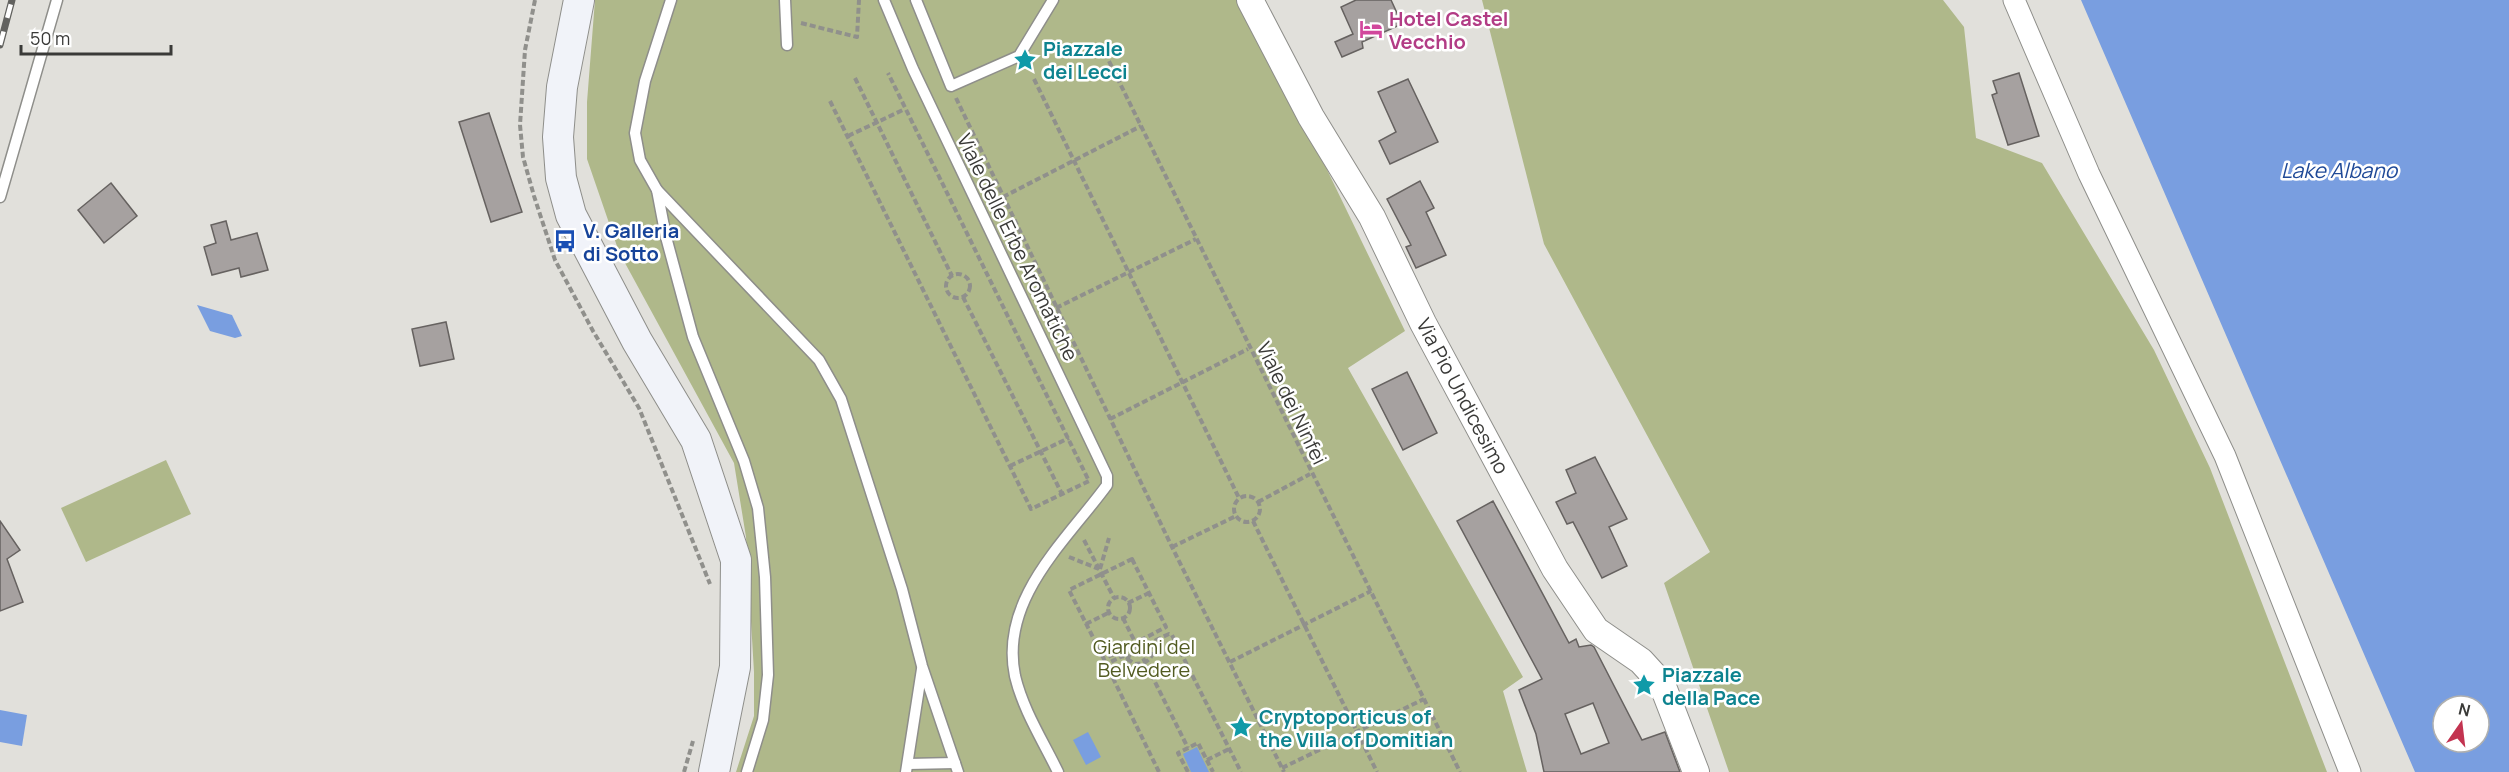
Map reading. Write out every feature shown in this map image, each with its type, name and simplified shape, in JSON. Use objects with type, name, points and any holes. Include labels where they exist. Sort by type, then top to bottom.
[{"type":"main road","points":[[579,0],[562,87],[558,137],[561,178],[571,215],[637,341],[696,440],[736,560],[735,667],[714,772]]},
{"type":"street","name":"Via Pio Undicesimo","points":[[1250,0],[1311,117],[1372,217],[1424,323],[1555,569],[1596,630],[1641,661],[1662,684],[1696,772]]},
{"type":"street","points":[[2014,0],[2089,174],[2225,456],[2350,772]]},
{"type":"lane","points":[[0,197],[57,0]]},
{"type":"lane","points":[[671,0],[645,81],[635,133],[640,160],[657,190],[819,360],[841,399],[902,589],[922,666],[957,767],[907,768],[922,666]]},
{"type":"lane","points":[[785,0],[787,45]]},
{"type":"lane","name":"Viale delle Erbe Aromatiche","points":[[884,0],[1107,476],[1107,485],[1047,560],[1020,609],[1011,655],[1024,703],[1058,772]]},
{"type":"lane","points":[[916,0],[951,86],[1018,56],[1053,0]]},
{"type":"lane","points":[[657,190],[666,237],[693,337],[744,461],[758,508],[765,577],[768,675],[763,720],[747,772]]},
{"type":"path","points":[[535,0],[525,50],[520,124],[523,157],[534,196],[555,260],[593,331],[639,408],[713,592]]},
{"type":"path","points":[[800,23],[857,37],[859,0]]},
{"type":"path","name":"Viale dei Ninfei","points":[[1101,45],[1248,349],[1460,772]]},
{"type":"path","points":[[830,101],[1031,508],[1063,496],[1089,481],[888,73]]},
{"type":"path","points":[[855,78],[952,276]]},
{"type":"path","points":[[1034,79],[1239,498]]},
{"type":"path","points":[[951,86],[1056,309],[1283,770],[1424,699]]},
{"type":"path","points":[[848,136],[905,109]]},
{"type":"path","points":[[1002,197],[1141,126]]},
{"type":"path","points":[[1056,309],[1196,239]]},
{"type":"path","points":[[964,275],[969,280],[969,292],[963,297],[956,298],[949,293],[947,282],[952,276],[964,275]]},
{"type":"path","points":[[963,297],[1063,496]]},
{"type":"path","points":[[1110,419],[1248,349]]},
{"type":"path","points":[[1010,466],[1069,438]]},
{"type":"path","points":[[1258,502],[1310,474]]},
{"type":"path","points":[[1249,496],[1258,502],[1259,514],[1253,520],[1244,522],[1236,516],[1234,505],[1239,498],[1249,496]]},
{"type":"path","points":[[1172,547],[1236,516]]},
{"type":"path","points":[[1253,520],[1377,772]]},
{"type":"path","points":[[1101,571],[1109,538]]},
{"type":"path","points":[[1084,540],[1114,598]]},
{"type":"path","points":[[1068,557],[1101,571]]},
{"type":"path","points":[[1132,559],[1149,593],[1166,627],[1104,659],[1069,590],[1101,571],[1132,559]]},
{"type":"path","points":[[1229,663],[1371,591]]},
{"type":"path","points":[[1128,603],[1149,593]]},
{"type":"path","points":[[1114,598],[1123,598],[1128,603],[1128,613],[1123,618],[1116,619],[1108,613],[1109,603],[1114,598]]},
{"type":"path","points":[[1086,624],[1108,613]]},
{"type":"path","points":[[1123,618],[1188,748]]},
{"type":"path","points":[[1159,772],[1106,664],[1123,657],[1135,664],[1146,663],[1153,656],[1155,640],[1169,634],[1172,635],[1240,772]]},
{"type":"path","points":[[1136,643],[1155,647]]},
{"type":"path","points":[[1127,660],[1136,643]]},
{"type":"path","points":[[684,772],[695,735]]},
{"type":"path","points":[[1187,772],[1178,753],[1198,743],[1213,772]]},
{"type":"path","points":[[1207,760],[1229,749]]},
{"type":"green space","name":"Giardini del Belvedere","points":[[595,0],[1245,0],[1405,331],[1348,368],[1523,677],[1503,691],[1527,772],[736,772],[754,716],[754,672],[746,537],[734,463],[619,252],[587,159],[587,102]]},
{"type":"green space","points":[[1482,0],[1943,0],[1964,27],[1976,138],[2042,163],[2154,350],[2210,468],[2327,772],[1729,772],[1664,583],[1710,552],[1544,244]]},
{"type":"green space","points":[[166,460],[191,514],[86,562],[61,508]]},
{"type":"water","name":"Lake Albano","points":[[2081,0],[2509,0],[2509,772],[2415,772]]},
{"type":"water","points":[[197,305],[232,315],[242,336],[235,338],[210,331]]},
{"type":"water","points":[[0,710],[27,715],[22,746],[0,742]]},
{"type":"water","points":[[1088,732],[1101,757],[1086,765],[1073,740]]},
{"type":"water","points":[[1197,747],[1209,772],[1191,772],[1183,754]]},
{"type":"building","name":"Hotel Castel Vecchio","points":[[1356,0],[1391,0],[1402,24],[1362,42],[1363,48],[1342,57],[1335,42],[1353,34],[1341,7]]},
{"type":"building","points":[[2019,73],[2039,136],[2008,145],[1992,95],[1997,93],[1993,81]]},
{"type":"building","points":[[1408,79],[1438,142],[1390,164],[1379,141],[1396,132],[1378,92]]},
{"type":"building","points":[[489,113],[522,212],[491,222],[459,122]]},
{"type":"building","points":[[1420,181],[1434,208],[1426,212],[1446,255],[1416,268],[1406,247],[1411,245],[1387,199]]},
{"type":"building","points":[[111,183],[137,216],[104,243],[78,210]]},
{"type":"building","points":[[226,221],[231,240],[257,233],[268,270],[241,277],[239,268],[212,275],[204,247],[216,243],[211,225]]},
{"type":"building","points":[[446,322],[454,359],[420,366],[412,329]]},
{"type":"building","points":[[1407,372],[1437,433],[1403,450],[1372,389]]},
{"type":"building","points":[[1595,457],[1627,519],[1609,527],[1627,566],[1602,578],[1573,522],[1567,524],[1556,502],[1576,493],[1566,470]]},
{"type":"building","points":[[1493,501],[1569,643],[1576,639],[1579,647],[1591,645],[1594,647],[1642,740],[1665,732],[1680,772],[1544,772],[1536,734],[1519,690],[1542,679],[1457,521]],"holes":[[[1593,703],[1609,743],[1581,754],[1565,714]]]},
{"type":"building","points":[[0,521],[20,550],[7,559],[23,602],[0,611]]},
{"type":"railway","points":[[0,45],[12,0]]},
{"type":"place","name":"Hotel Castel Vecchio","points":[[1371,29]]},
{"type":"place","name":"Piazzale dei Lecci","points":[[1025,60]]},
{"type":"place","name":"V. Galleria di Sotto","points":[[565,241]]},
{"type":"place","name":"Piazzale della Pace","points":[[1644,685]]},
{"type":"place","name":"Cryptoporticus of the Villa of Domitian","points":[[1241,727]]}]
